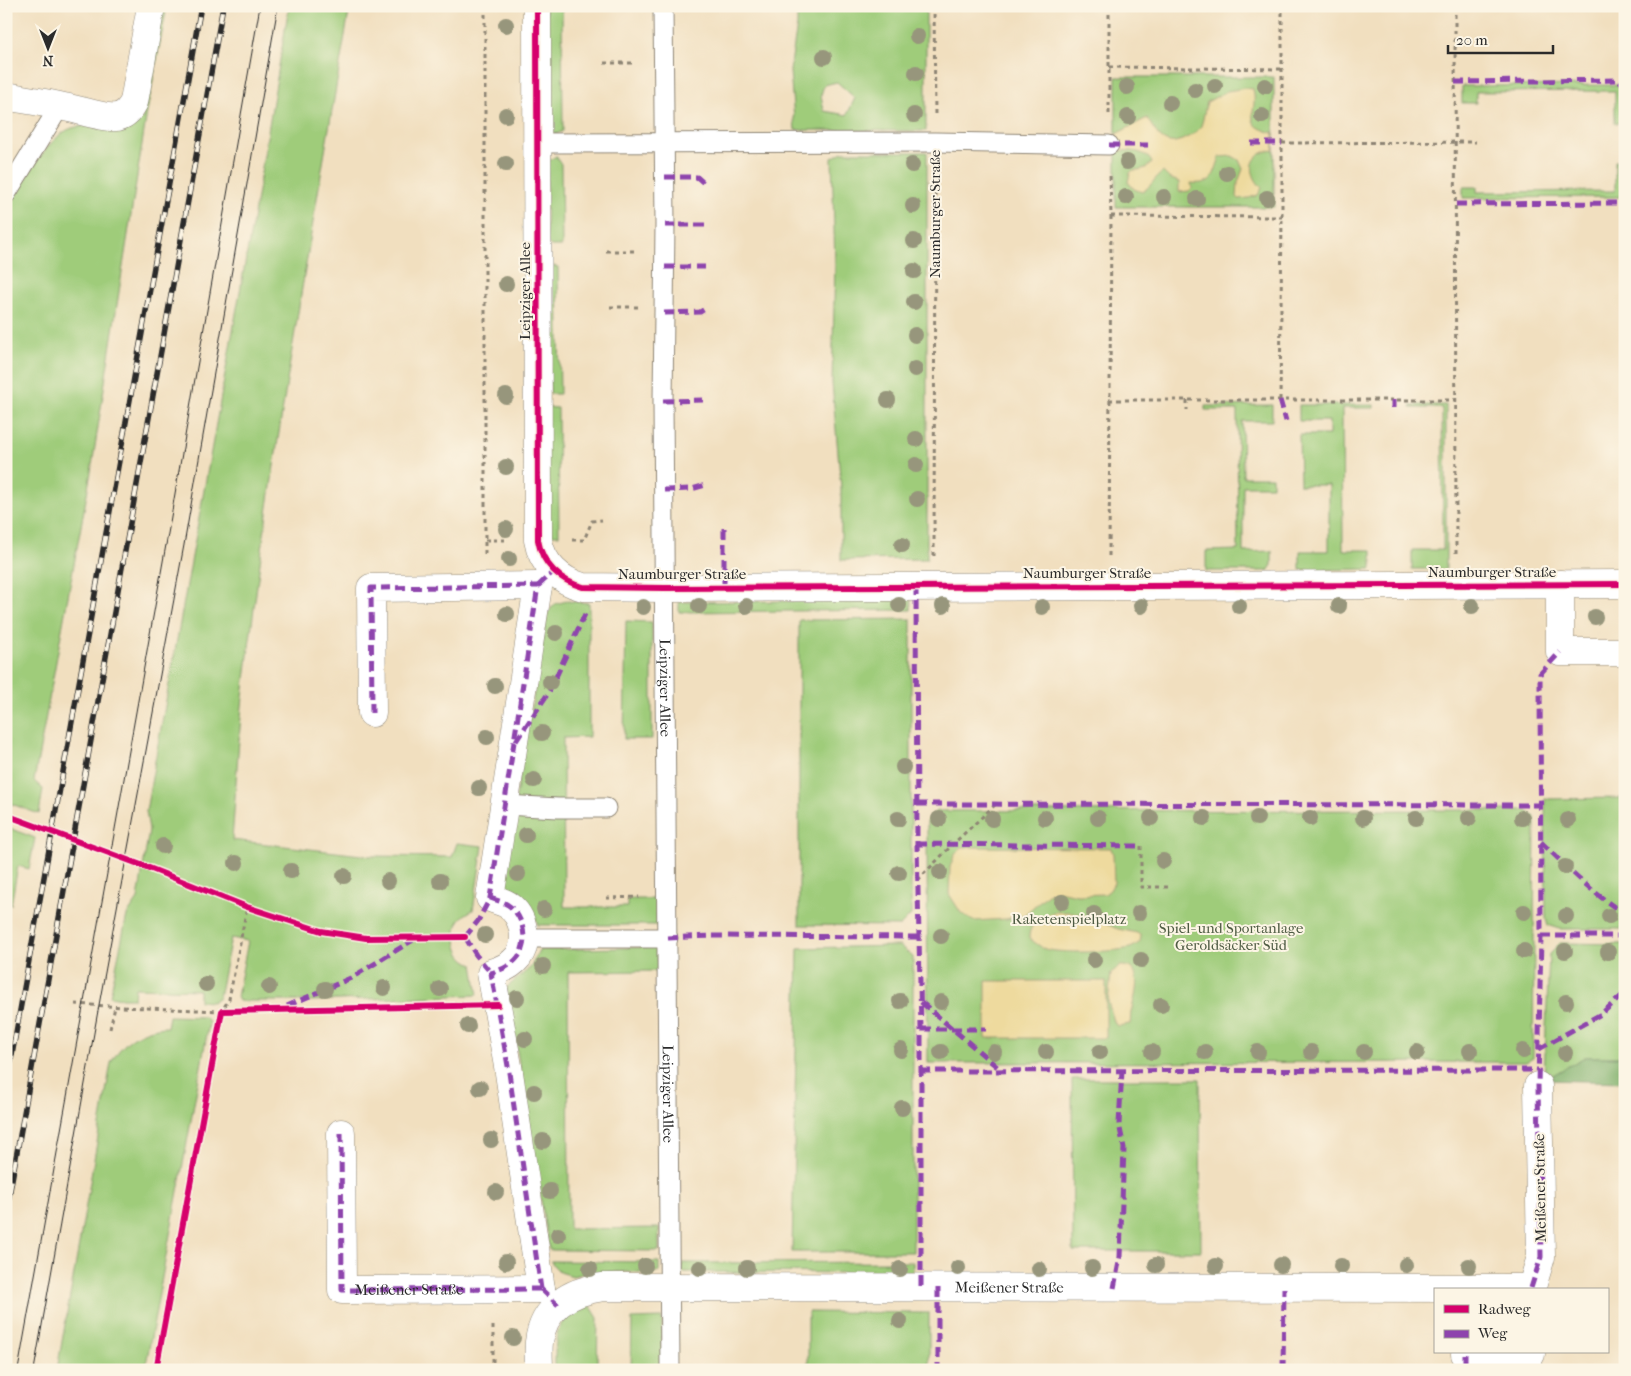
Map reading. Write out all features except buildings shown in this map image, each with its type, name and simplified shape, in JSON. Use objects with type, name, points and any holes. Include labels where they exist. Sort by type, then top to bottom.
[{"type":"street","points":[[6,96],[105,116],[117,117],[124,114],[134,102],[151,6]]},
{"type":"street","name":"Leipziger Allee","points":[[537,6],[538,540],[546,579]]},
{"type":"street","name":"Naumburger Straße","points":[[546,579],[562,578],[572,584],[583,587],[665,588],[1625,584]]},
{"type":"street","points":[[372,713],[371,588],[485,587],[546,579],[504,805],[490,898],[508,905],[517,914],[523,926],[522,949],[517,958],[506,968],[492,973],[550,1297],[548,1317],[541,1332],[539,1343],[539,1370]]},
{"type":"street","name":"Naumburger Straße","points":[[1560,584],[1560,652],[1625,652]]},
{"type":"street","name":"Meißener Straße","points":[[1531,1288],[1541,1256],[1538,1086]]},
{"type":"street","name":"Meißener Straße","points":[[341,1133],[342,1290],[493,1289],[550,1297],[603,1287],[1434,1289]]},
{"type":"street","points":[[1465,1359],[1531,1354]]},
{"type":"lane","name":"Leipziger Allee","points":[[663,6],[670,1370]]},
{"type":"lane","points":[[6,194],[60,106]]},
{"type":"lane","points":[[537,143],[935,142],[1109,145]]},
{"type":"lane","points":[[504,805],[606,808]]},
{"type":"lane","points":[[523,938],[668,938]]},
{"type":"path","points":[[484,6],[485,587]]},
{"type":"path","points":[[1280,400],[1282,6]]},
{"type":"path","points":[[604,63],[637,63]]},
{"type":"path","points":[[1109,67],[1282,69]]},
{"type":"path","points":[[1282,143],[1476,142]]},
{"type":"path","points":[[1111,216],[1282,217]]},
{"type":"path","points":[[606,251],[645,250]]},
{"type":"path","points":[[1109,400],[1456,400]]},
{"type":"path","points":[[1186,400],[1186,410]]},
{"type":"path","points":[[918,880],[952,844],[996,804]]},
{"type":"path","points":[[1141,846],[1141,887],[1169,887]]},
{"type":"path","points":[[156,1370],[222,1011],[229,999],[247,906]]},
{"type":"path","points":[[75,1004],[222,1011],[498,1005]]},
{"type":"path","points":[[110,1029],[116,1007]]},
{"type":"path","points":[[493,1289],[493,1370]]},
{"type":"green space","points":[[163,6],[167,6],[147,112],[91,472],[34,781],[43,789],[39,814],[6,802],[6,211],[35,164],[53,141],[63,133],[81,126],[107,130],[124,129],[133,126],[142,119]]},
{"type":"green space","points":[[289,6],[350,6],[266,517],[242,707],[232,840],[370,856],[452,857],[457,843],[483,846],[473,910],[461,918],[457,925],[456,933],[460,954],[465,960],[473,964],[478,995],[312,1001],[239,1001],[237,997],[248,941],[231,938],[219,997],[212,1002],[199,1001],[199,990],[135,988],[134,998],[110,996],[127,915],[138,899],[149,830],[146,811],[256,203]]},
{"type":"green space","points":[[546,6],[562,6],[563,131],[557,134],[546,130]]},
{"type":"green space","points":[[797,6],[926,6],[926,131],[795,130],[790,71],[797,25]],"holes":[[[837,82],[855,98],[847,115],[824,111],[821,95],[824,85]]]},
{"type":"green space","points":[[1116,77],[1274,77],[1274,207],[1116,207]]},
{"type":"green space","points":[[1621,85],[1621,123],[1615,123],[1615,91],[1476,92],[1476,103],[1462,103],[1462,86]]},
{"type":"green space","points":[[842,152],[927,152],[927,559],[841,560],[841,488],[832,383],[835,264],[832,158]]},
{"type":"green space","points":[[556,156],[561,164],[562,246],[551,246],[546,242],[547,162]]},
{"type":"green space","points":[[1615,161],[1621,161],[1622,197],[1463,198],[1463,187],[1477,187],[1477,192],[1615,191]]},
{"type":"green space","points":[[554,266],[558,267],[560,394],[550,394],[546,271]]},
{"type":"green space","points":[[1272,405],[1272,421],[1242,421],[1243,477],[1272,477],[1272,486],[1243,486],[1243,552],[1272,551],[1272,565],[1268,571],[1206,571],[1206,551],[1238,550],[1237,410],[1205,410],[1205,406]]},
{"type":"green space","points":[[1299,405],[1374,405],[1374,408],[1342,408],[1343,550],[1372,550],[1372,569],[1300,570],[1300,551],[1329,551],[1329,485],[1300,485],[1299,435],[1329,435],[1329,421],[1299,421]]},
{"type":"green space","points":[[1411,405],[1446,405],[1446,569],[1412,569],[1412,550],[1443,550],[1443,534],[1442,408],[1411,408]]},
{"type":"green space","points":[[543,407],[558,408],[559,535],[545,535]]},
{"type":"green space","points":[[911,600],[911,610],[679,612],[679,602]]},
{"type":"green space","points":[[567,601],[589,603],[589,737],[563,738],[564,907],[627,907],[627,899],[658,899],[659,922],[657,925],[538,925],[532,910],[525,901],[516,895],[500,889],[548,612],[555,604]]},
{"type":"green space","points":[[911,619],[911,915],[900,926],[799,925],[799,620]]},
{"type":"green space","points":[[626,621],[652,622],[652,739],[624,739]]},
{"type":"green space","points":[[1625,798],[1625,929],[1560,929],[1548,925],[1546,918],[1545,799]]},
{"type":"green space","name":"Spiel- und Sportanlage Geroldsäcker Süd","points":[[1526,810],[1535,817],[1533,1058],[1526,1062],[928,1063],[927,820],[936,811]]},
{"type":"green space","points":[[6,827],[35,838],[29,869],[18,866],[11,905],[6,903]]},
{"type":"green space","points":[[1560,943],[1625,944],[1625,1057],[1585,1057],[1544,1080],[1549,954]]},
{"type":"green space","points":[[900,946],[913,957],[913,1252],[792,1252],[798,948]]},
{"type":"green space","points":[[658,947],[658,971],[568,972],[569,1229],[659,1228],[659,1251],[549,1250],[506,988],[531,967],[539,950]]},
{"type":"green space","points":[[169,1016],[205,1017],[209,1023],[145,1370],[57,1370],[111,1063],[115,1055],[133,1038],[149,1030],[167,1027]]},
{"type":"green space","points":[[1585,1057],[1625,1057],[1625,1082],[1544,1080]]},
{"type":"green space","points":[[1072,1079],[1200,1079],[1201,1251],[1073,1251]]},
{"type":"green space","points":[[551,1261],[659,1262],[659,1272],[602,1272],[573,1276],[560,1272]]},
{"type":"green space","points":[[913,1262],[913,1273],[682,1272],[682,1263]]},
{"type":"green space","points":[[590,1305],[598,1318],[597,1370],[555,1370],[555,1348],[559,1329],[563,1321],[578,1309]]},
{"type":"green space","points":[[808,1312],[929,1313],[929,1370],[808,1370]]},
{"type":"green space","points":[[662,1318],[662,1370],[631,1370],[632,1319]]},
{"type":"sand","points":[[1246,88],[1253,89],[1254,122],[1263,130],[1274,133],[1274,150],[1260,155],[1253,164],[1254,176],[1262,188],[1258,195],[1239,199],[1237,197],[1238,182],[1243,169],[1239,160],[1232,156],[1220,157],[1212,178],[1204,182],[1191,183],[1192,188],[1189,191],[1179,192],[1179,182],[1169,178],[1163,172],[1142,192],[1134,189],[1128,182],[1130,173],[1133,170],[1143,169],[1152,163],[1142,153],[1116,151],[1116,134],[1147,118],[1154,130],[1162,138],[1172,142],[1178,141],[1197,132],[1200,128],[1207,102],[1227,91]]},
{"type":"sand","points":[[961,847],[1111,848],[1114,883],[1105,894],[1078,895],[1057,891],[1048,894],[1024,915],[1006,919],[973,921],[961,913],[949,894],[950,867],[954,856]]},
{"type":"sand","points":[[1054,912],[1072,912],[1118,929],[1137,933],[1141,936],[1140,942],[1130,948],[1112,951],[1075,952],[1045,949],[1029,938],[1031,928],[1037,921]]},
{"type":"sand","points":[[1120,966],[1133,970],[1136,988],[1130,1024],[1118,1026],[1115,1024],[1108,1002],[1111,973]]},
{"type":"sand","points":[[986,981],[1106,981],[1106,1038],[986,1038]]},
{"type":"tram line","points":[[18,1370],[169,528],[260,6]]},
{"type":"tram line","points":[[34,1370],[184,545],[278,6]]},
{"type":"railway","points":[[6,1088],[201,6]]},
{"type":"railway","points":[[6,1213],[223,6]]},
{"type":"marked path","points":[[1455,82],[1619,80],[1625,86]]},
{"type":"marked path","points":[[1251,143],[1282,143]]},
{"type":"marked path","points":[[1109,145],[1148,145]]},
{"type":"marked path","points":[[665,177],[697,177],[705,184]]},
{"type":"marked path","points":[[1456,204],[1625,203]]},
{"type":"marked path","points":[[665,225],[705,225]]},
{"type":"marked path","points":[[665,267],[705,267]]},
{"type":"marked path","points":[[664,313],[700,312],[705,309]]},
{"type":"marked path","points":[[663,401],[706,400]]},
{"type":"marked path","points":[[1280,400],[1286,421]]},
{"type":"marked path","points":[[1393,400],[1393,408]]},
{"type":"marked path","points":[[664,490],[692,489],[706,485]]},
{"type":"marked path","points":[[724,528],[724,586]]},
{"type":"marked path","points":[[538,586],[554,571]]},
{"type":"marked path","points":[[372,713],[371,588],[538,586]]},
{"type":"marked path","points":[[465,937],[478,921],[490,898],[538,586]]},
{"type":"marked path","points":[[916,586],[917,844],[921,1029],[921,1288]]},
{"type":"marked path","points":[[516,741],[549,692],[585,614]]},
{"type":"marked path","points":[[1531,1288],[1541,1257],[1538,1086],[1541,936],[1540,674],[1560,652]]},
{"type":"marked path","points":[[917,804],[1541,805]]},
{"type":"marked path","points":[[1541,842],[1591,889],[1625,914]]},
{"type":"marked path","points":[[917,844],[1141,846]]},
{"type":"marked path","points":[[490,898],[508,905],[513,910],[521,922],[524,937],[518,957],[506,967],[491,973],[508,1066],[541,1289]]},
{"type":"marked path","points":[[668,938],[711,936],[919,937]]},
{"type":"marked path","points":[[1541,936],[1625,936]]},
{"type":"marked path","points":[[465,937],[476,955],[491,973]]},
{"type":"marked path","points":[[287,1006],[353,977],[413,940]]},
{"type":"marked path","points":[[1539,1049],[1601,1014],[1625,993]]},
{"type":"marked path","points":[[921,1002],[1002,1071]]},
{"type":"marked path","points":[[921,1029],[986,1029]]},
{"type":"marked path","points":[[921,1071],[1538,1070]]},
{"type":"marked path","points":[[1114,1288],[1120,1257],[1124,1148],[1119,1124],[1122,1071]]},
{"type":"marked path","points":[[341,1133],[342,1290],[541,1289]]},
{"type":"marked path","points":[[938,1288],[938,1370]]},
{"type":"marked path","points":[[1283,1370],[1284,1288]]},
{"type":"marked path","points":[[541,1289],[558,1305]]},
{"type":"marked path","points":[[1465,1354],[1465,1370]]},
{"type":"cycle path","points":[[537,6],[538,540],[543,557],[548,564],[567,580],[583,587],[665,588],[1625,584]]},
{"type":"cycle path","points":[[6,815],[144,866],[247,907],[321,931],[366,938],[465,937]]},
{"type":"cycle path","points":[[156,1370],[222,1011],[498,1005]]},
{"type":"park label","name":"Raketenspielplatz","points":[[1069,919]]}]
